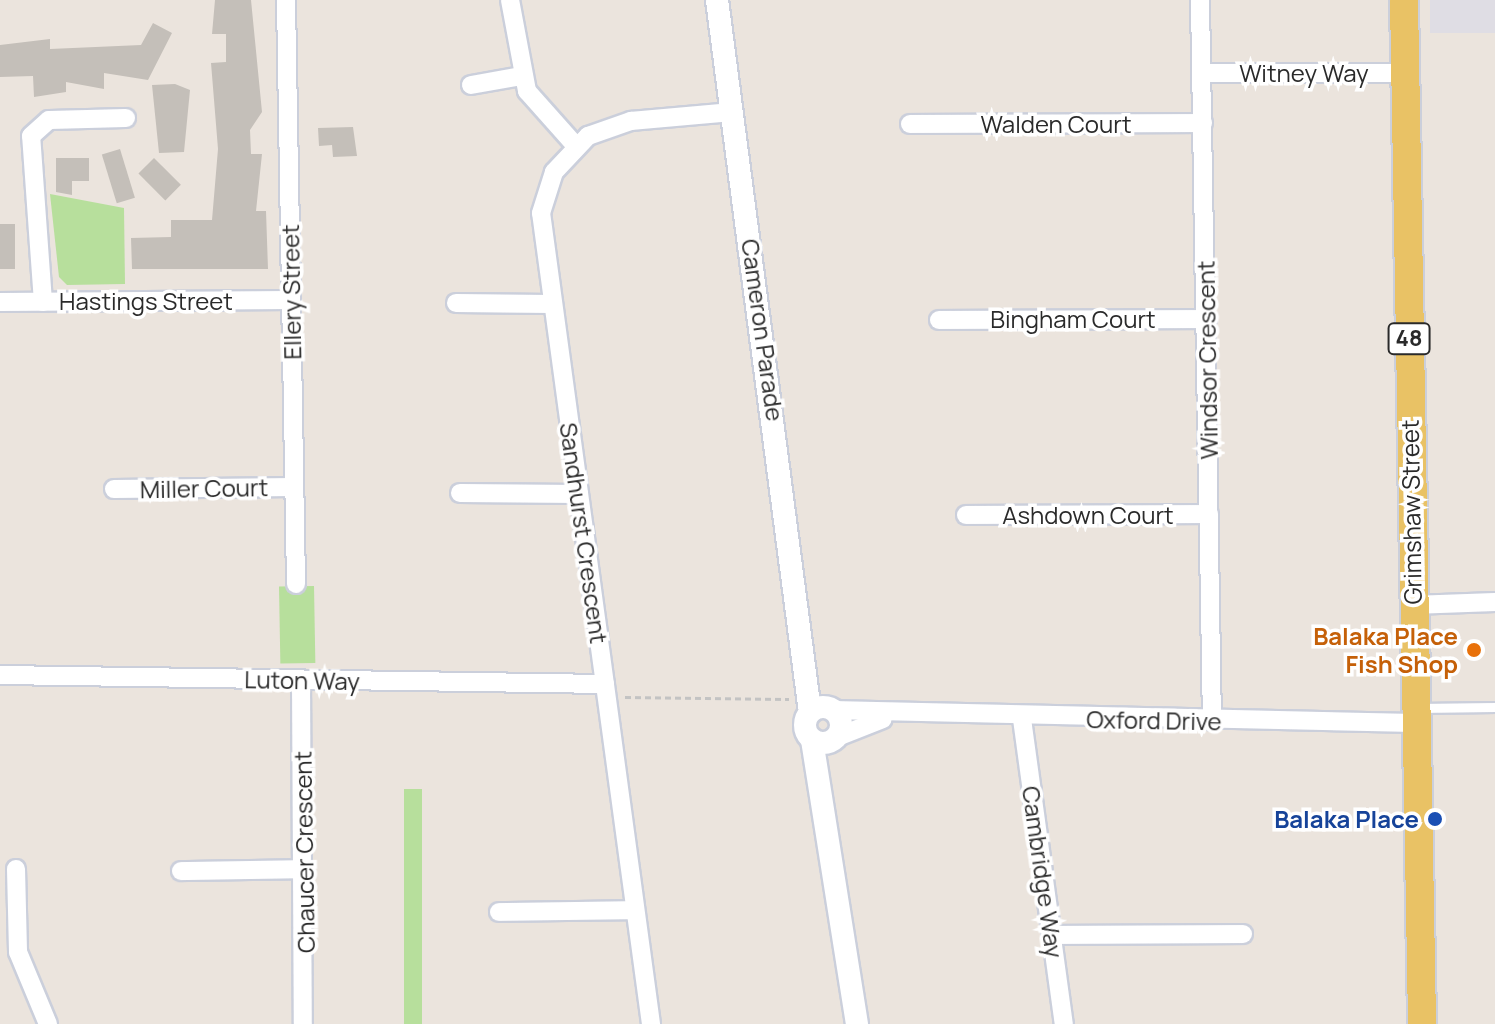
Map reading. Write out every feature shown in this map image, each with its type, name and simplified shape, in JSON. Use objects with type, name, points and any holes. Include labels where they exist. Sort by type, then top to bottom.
[{"type":"main road","name":"Grimshaw Street","points":[[1404,0],[1412,605],[1422,1024]]},
{"type":"street","name":"Ellery Street","points":[[286,0],[296,584]]},
{"type":"street","points":[[510,0],[522,76],[533,100],[575,145]]},
{"type":"street","name":"Cameron Parade","points":[[717,0],[807,661],[820,707]]},
{"type":"street","name":"Windsor Crescent","points":[[1200,0],[1212,721]]},
{"type":"street","name":"Witney Way","points":[[1203,73],[1405,73]]},
{"type":"street","points":[[471,85],[522,76]]},
{"type":"street","name":"Sandhurst Crescent","points":[[651,1024],[541,213],[554,172],[575,145],[613,125],[731,107]]},
{"type":"street","points":[[43,302],[31,136],[49,120],[126,118]]},
{"type":"street","name":"Walden Court","points":[[910,124],[1203,123]]},
{"type":"street","name":"Hastings Street","points":[[0,302],[291,300]]},
{"type":"street","points":[[456,303],[552,304]]},
{"type":"street","name":"Bingham Court","points":[[939,320],[1207,319]]},
{"type":"street","name":"Miller Court","points":[[114,489],[294,487]]},
{"type":"street","points":[[460,493],[579,494]]},
{"type":"street","name":"Ashdown Court","points":[[966,515],[1209,514]]},
{"type":"street","points":[[1412,605],[1495,602]]},
{"type":"street","name":"Luton Way","points":[[0,675],[605,684]]},
{"type":"street","name":"Chaucer Crescent","points":[[301,680],[303,1024]]},
{"type":"street","points":[[827,739],[804,726],[820,707],[840,719],[827,739],[826,799],[857,1024]]},
{"type":"street","name":"Oxford Drive","points":[[820,707],[893,716],[1022,719],[1212,721],[1415,716]]},
{"type":"street","name":"Oxford Drive","points":[[827,739],[893,716]]},
{"type":"street","name":"Cambridge Way","points":[[1022,719],[1064,1024]]},
{"type":"street","points":[[16,869],[18,952],[48,1024]]},
{"type":"street","points":[[181,871],[304,869]]},
{"type":"street","points":[[499,912],[635,910]]},
{"type":"street","points":[[1052,935],[1243,934]]},
{"type":"lane","points":[[1415,716],[1495,707]]},
{"type":"path","points":[[621,697],[820,707]]},
{"type":"shaded area","points":[[1430,0],[1495,0],[1495,33],[1430,33]]},
{"type":"green space","points":[[50,194],[124,208],[125,284],[67,285],[59,277]]},
{"type":"green space","points":[[314,586],[315,663],[280,664],[279,587]]},
{"type":"green space","points":[[404,789],[422,789],[422,1024],[404,1024]]},
{"type":"building","points":[[215,0],[251,0],[262,112],[250,130],[251,154],[262,154],[256,211],[266,211],[268,269],[132,269],[131,238],[171,237],[171,220],[212,220],[218,149],[211,63],[226,62],[226,34],[212,34]]},
{"type":"building","points":[[153,23],[172,33],[148,80],[104,73],[104,89],[66,82],[66,92],[34,97],[33,76],[0,77],[0,45],[50,39],[50,49],[141,45]]},
{"type":"building","points":[[175,84],[190,90],[184,152],[159,153],[152,85]]},
{"type":"building","points":[[353,127],[357,156],[333,157],[332,145],[319,146],[318,128]]},
{"type":"building","points":[[120,149],[135,198],[117,203],[102,155]]},
{"type":"building","points":[[56,158],[89,158],[89,181],[72,181],[72,195],[56,192]]},
{"type":"building","points":[[154,158],[181,185],[165,200],[138,174]]},
{"type":"building","points":[[0,224],[15,224],[15,269],[0,269]]},
{"type":"place","name":"Balaka Place Fish Shop","points":[[1474,650]]},
{"type":"place","name":"Balaka Place","points":[[1435,819]]}]
